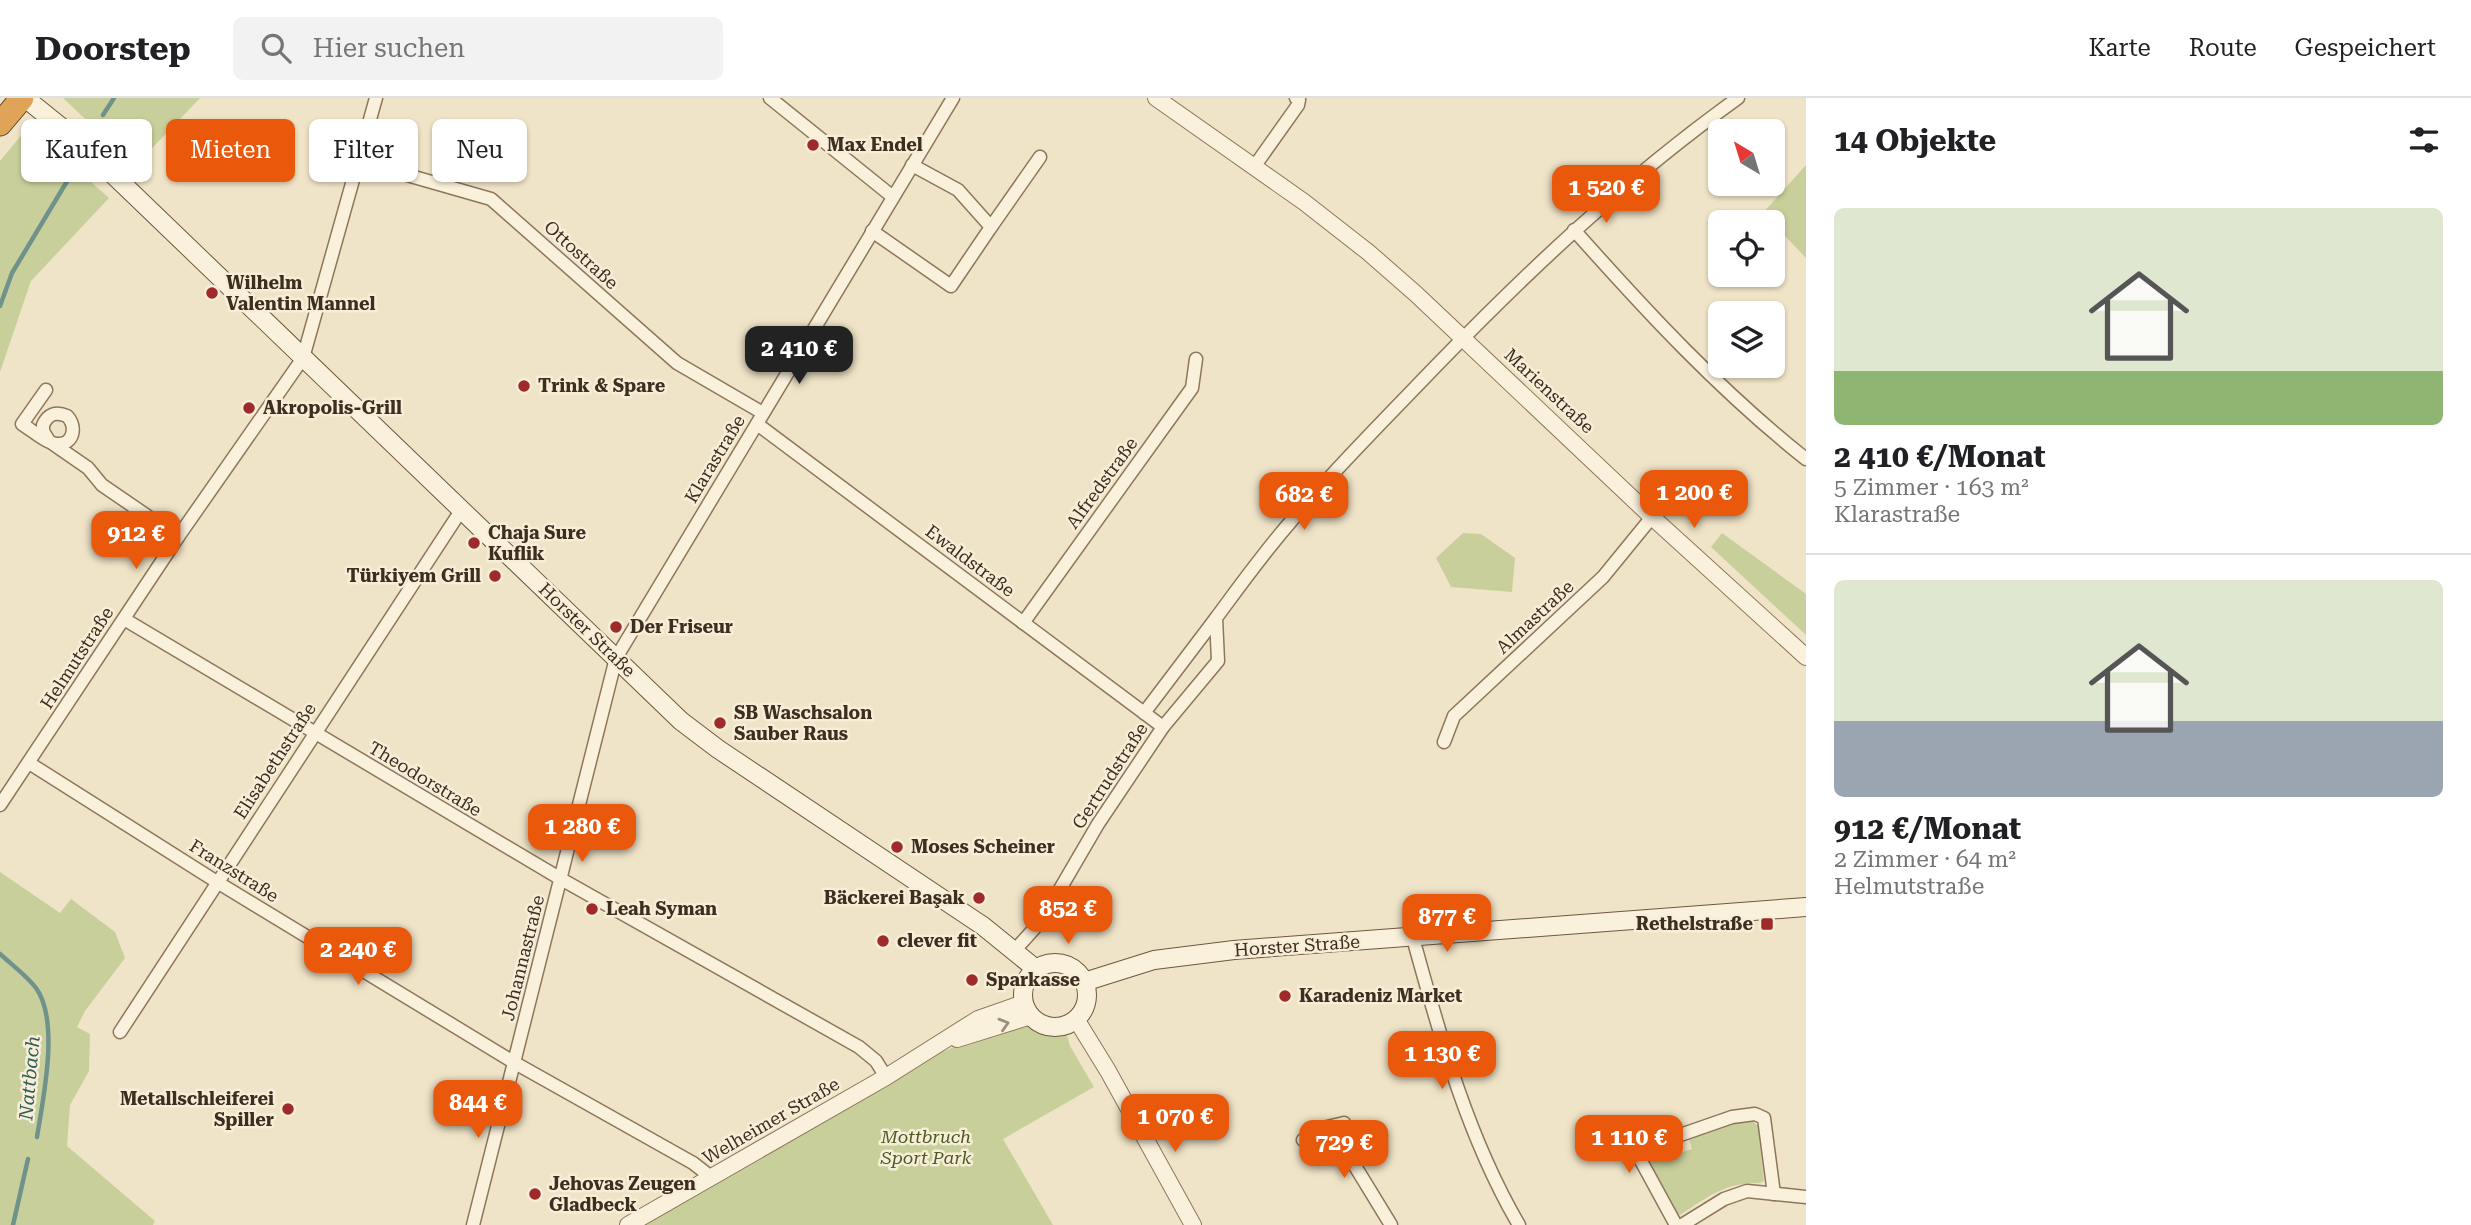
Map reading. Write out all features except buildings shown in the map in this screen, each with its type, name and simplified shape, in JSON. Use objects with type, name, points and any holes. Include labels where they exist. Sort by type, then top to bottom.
[{"type":"highway","points":[[2,122],[24,98]]},
{"type":"main road","name":"Horster Straße","points":[[24,98],[76,139],[681,721],[718,749],[983,926],[1037,969]]},
{"type":"main road","name":"Horster Straße","points":[[1084,982],[1154,960],[1234,950],[1806,907]]},
{"type":"main road","points":[[1061,964],[1077,972],[1084,982],[1087,991],[1086,1003],[1076,1019],[1065,1026],[1042,1024],[1027,1009],[1024,988],[1037,969],[1061,964]]},
{"type":"street","name":"Helmutstraße","points":[[370,119],[376,98]]},
{"type":"street","points":[[770,98],[893,197]]},
{"type":"street","name":"Klarastraße","points":[[616,658],[953,98]]},
{"type":"street","name":"Marienstraße","points":[[1156,98],[1368,252],[1806,657]]},
{"type":"street","points":[[1254,167],[1298,105],[1299,100],[1296,98]]},
{"type":"street","name":"Gertrudstraße","points":[[1144,713],[1287,526],[1356,449],[1574,230],[1687,135],[1738,98]]},
{"type":"street","points":[[872,231],[951,286],[1040,158]]},
{"type":"street","points":[[912,165],[958,190],[991,228]]},
{"type":"street","name":"Ottostraße","points":[[418,178],[491,199],[677,363],[760,418]]},
{"type":"street","name":"Helmutstraße","points":[[0,805],[178,537],[303,358],[352,182]]},
{"type":"street","points":[[1574,230],[1672,339],[1806,459]]},
{"type":"street","name":"Alfredstraße","points":[[1023,622],[1192,388],[1196,359]]},
{"type":"street","points":[[46,390],[22,424],[88,468],[102,485],[178,537]]},
{"type":"street","name":"Ewaldstraße","points":[[760,418],[1163,727]]},
{"type":"street","name":"Elisabethstraße","points":[[120,1032],[462,509]]},
{"type":"street","name":"Almastraße","points":[[1444,742],[1454,716],[1603,577],[1652,517]]},
{"type":"street","name":"Gertrudstraße","points":[[1015,950],[1042,920],[1098,824],[1163,727],[1218,661],[1216,618]]},
{"type":"street","name":"Theodorstraße","points":[[124,619],[561,879],[859,1047],[876,1061],[886,1077]]},
{"type":"street","name":"Johannastraße","points":[[473,1225],[616,658]]},
{"type":"street","name":"Franzstraße","points":[[29,763],[217,882],[515,1063],[693,1163],[711,1177]]},
{"type":"street","points":[[1413,938],[1449,1061],[1475,1135],[1490,1172],[1519,1225]]},
{"type":"street","name":"Welheimer Straße","points":[[628,1225],[886,1077],[978,1019],[1027,1009]]},
{"type":"street","points":[[1076,1019],[1108,1071],[1193,1225]]},
{"type":"street","points":[[1676,1225],[1640,1159],[1644,1152],[1663,1141],[1732,1117],[1755,1114],[1763,1118],[1774,1194]]},
{"type":"street","points":[[1303,1140],[1323,1128],[1343,1123],[1355,1166],[1391,1225]]},
{"type":"street","points":[[1682,1225],[1724,1199],[1747,1191],[1806,1197]]},
{"type":"green space","points":[[63,98],[200,98],[180,119],[166,119],[166,134],[152,148],[152,119],[85,119]]},
{"type":"green space","points":[[21,136],[21,182],[91,182],[109,198],[31,281],[0,372],[0,161]]},
{"type":"green space","points":[[1806,165],[1806,258],[1785,236],[1785,210],[1766,210],[1778,196],[1785,196],[1785,188]]},
{"type":"green space","points":[[1463,533],[1481,534],[1515,558],[1512,592],[1451,587],[1436,558]]},
{"type":"green space","points":[[1722,533],[1806,594],[1806,635],[1711,547]]},
{"type":"green space","points":[[0,872],[60,913],[71,899],[115,932],[125,958],[85,1011],[77,1027],[90,1034],[89,1071],[70,1105],[67,1146],[155,1221],[153,1225],[0,1225]]},
{"type":"green space","name":"Mottbruch Sport Park","points":[[1027,1021],[1045,1032],[1066,1032],[1070,1046],[1094,1087],[1003,1139],[1053,1225],[634,1225],[937,1054],[985,1034]]},
{"type":"green space","points":[[1752,1121],[1758,1126],[1764,1181],[1727,1188],[1680,1215],[1676,1213],[1649,1162],[1650,1155],[1668,1145],[1672,1155],[1692,1149],[1689,1139],[1736,1122]]},
{"type":"waterway","name":"Nattbach","points":[[103,115],[114,98]]},
{"type":"waterway","name":"Nattbach","points":[[0,306],[12,273],[67,182]]},
{"type":"waterway","name":"Nattbach","points":[[0,954],[36,988],[47,1020],[48,1061],[37,1137]]},
{"type":"waterway","name":"Nattbach","points":[[13,1225],[28,1159]]},
{"type":"place","name":"Max Endel","points":[[813,145]]},
{"type":"place","name":"Wilhelm Valentin Mannel","points":[[212,293]]},
{"type":"place","name":"Trink & Spare","points":[[524,386]]},
{"type":"place","name":"Akropolis-Grill","points":[[249,408]]},
{"type":"place","name":"Chaja Sure Kuflik","points":[[474,543]]},
{"type":"place","name":"Türkiyem Grill","points":[[495,576]]},
{"type":"place","name":"Der Friseur","points":[[616,627]]},
{"type":"place","name":"SB Waschsalon Sauber Raus","points":[[720,723]]},
{"type":"place","name":"Moses Scheiner","points":[[897,847]]},
{"type":"place","name":"Bäckerei Başak","points":[[979,898]]},
{"type":"place","name":"Leah Syman","points":[[592,909]]},
{"type":"place","name":"Rethelstraße","points":[[1767,924]]},
{"type":"place","name":"clever fit","points":[[883,941]]},
{"type":"place","name":"Sparkasse","points":[[972,980]]},
{"type":"place","name":"Karadeniz Market","points":[[1285,996]]},
{"type":"place","name":"Metallschleiferei Spiller","points":[[288,1109]]},
{"type":"place","name":"Jehovas Zeugen Gladbeck","points":[[535,1194]]}]
